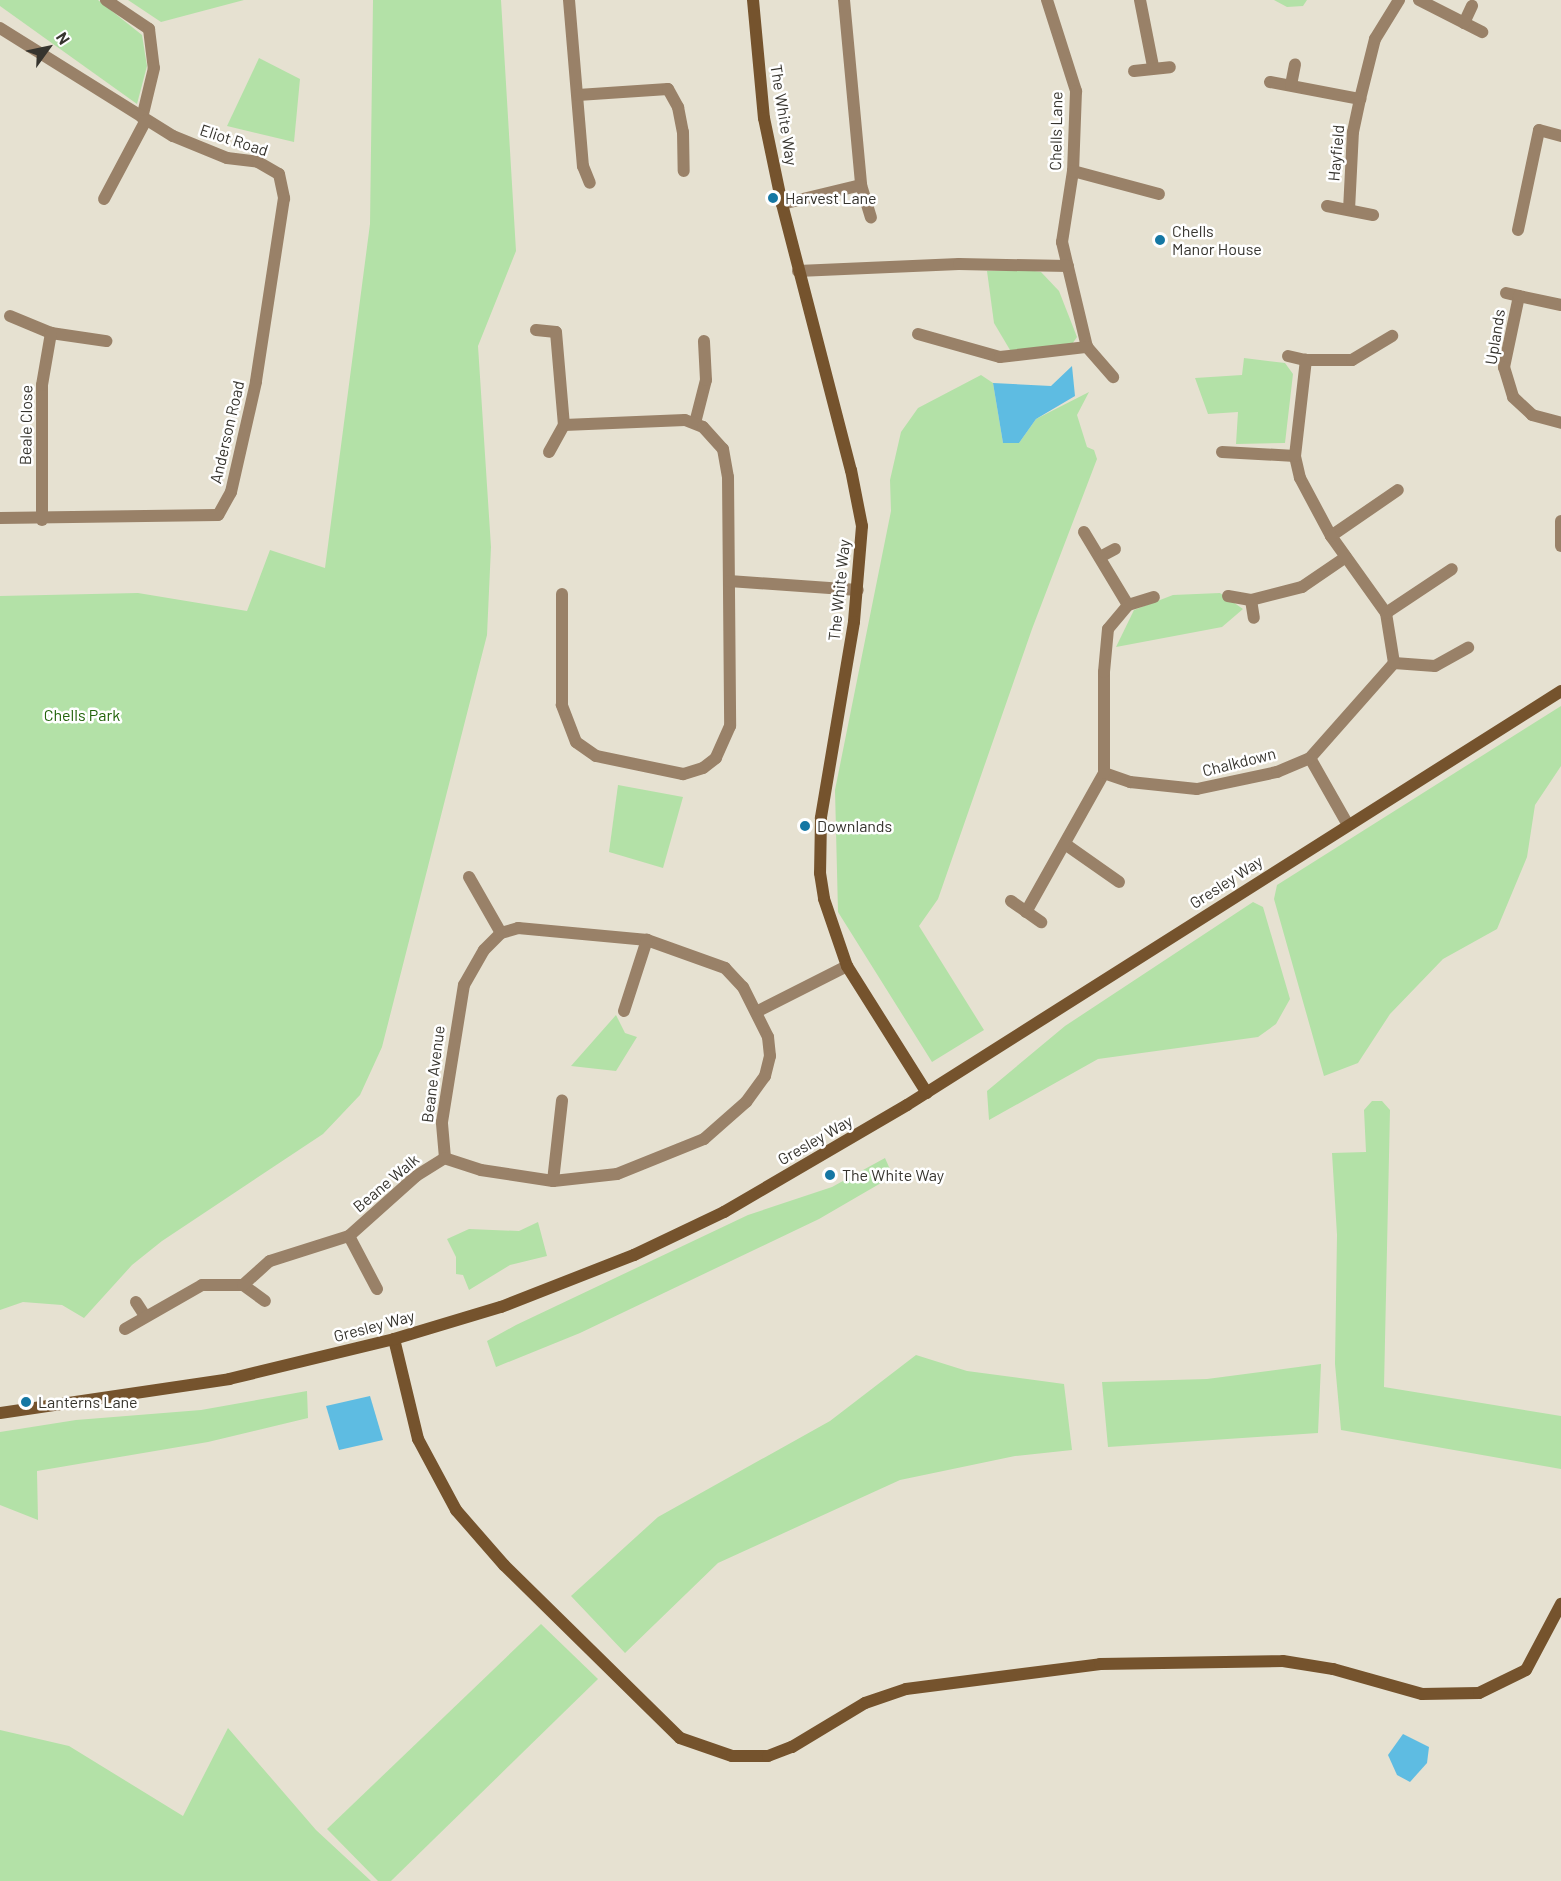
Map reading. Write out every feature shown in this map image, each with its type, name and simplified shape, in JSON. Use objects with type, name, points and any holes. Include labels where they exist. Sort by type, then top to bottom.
[{"type":"street","points":[[104,199],[144,119],[154,68],[149,29],[106,0]]},
{"type":"street","points":[[569,0],[582,166],[590,183]]},
{"type":"street","name":"The White Way","points":[[753,0],[764,118],[782,204],[859,501],[862,548],[858,590],[819,842],[826,909],[847,966],[927,1093]]},
{"type":"street","points":[[844,0],[861,185],[871,217]]},
{"type":"street","name":"Chells Lane","points":[[1047,0],[1076,91],[1073,171],[1062,243],[1087,347],[1113,377]]},
{"type":"street","points":[[1140,0],[1153,66]]},
{"type":"street","name":"Hayfield","points":[[1349,210],[1353,132],[1360,99],[1375,39],[1399,0]]},
{"type":"street","points":[[1419,0],[1482,32]]},
{"type":"street","points":[[1464,23],[1472,6]]},
{"type":"street","name":"Eliot Road","points":[[0,28],[144,119],[197,147],[226,158],[258,162],[279,174]]},
{"type":"street","points":[[1291,85],[1295,64]]},
{"type":"street","points":[[1134,71],[1153,66],[1170,67]]},
{"type":"street","points":[[1270,82],[1360,99]]},
{"type":"street","points":[[578,95],[668,89],[678,107],[683,132],[684,171]]},
{"type":"street","points":[[1518,230],[1539,130],[1561,136]]},
{"type":"street","points":[[1073,171],[1159,194]]},
{"type":"street","name":"Anderson Road","points":[[0,518],[218,515],[226,504],[256,382],[284,198],[279,174]]},
{"type":"street","points":[[782,204],[861,185]]},
{"type":"street","points":[[1327,207],[1374,215]]},
{"type":"street","points":[[798,270],[959,264],[1068,266]]},
{"type":"street","name":"Uplands","points":[[1561,305],[1513,294],[1504,368],[1513,397],[1532,415],[1561,423]]},
{"type":"street","points":[[10,316],[51,333],[106,341]]},
{"type":"street","points":[[536,330],[556,332],[564,425],[549,452]]},
{"type":"street","name":"Beale Close","points":[[42,519],[42,385],[51,333]]},
{"type":"street","points":[[918,334],[1000,357],[1087,347]]},
{"type":"street","points":[[1288,356],[1306,360],[1352,360],[1392,336]]},
{"type":"street","points":[[695,423],[706,380],[704,341]]},
{"type":"street","points":[[1306,360],[1295,456],[1305,488],[1331,536],[1386,613],[1395,663],[1435,666],[1468,648]]},
{"type":"street","points":[[562,594],[562,705],[571,735],[596,756],[683,774],[704,768],[716,758],[730,726],[726,455],[711,433],[695,423],[564,425]]},
{"type":"street","points":[[1222,452],[1295,456]]},
{"type":"street","points":[[1331,536],[1398,490]]},
{"type":"street","points":[[1561,521],[1561,546]]},
{"type":"street","points":[[1084,532],[1128,605]]},
{"type":"street","points":[[1100,557],[1115,549]]},
{"type":"street","points":[[1228,596],[1251,600],[1302,587],[1346,557]]},
{"type":"street","points":[[1386,613],[1452,569]]},
{"type":"street","points":[[729,581],[858,590]]},
{"type":"street","points":[[1026,912],[1065,844],[1096,782],[1104,773],[1104,672],[1108,629],[1128,605],[1154,597]]},
{"type":"street","points":[[1251,600],[1254,618]]},
{"type":"street","name":"Chalkdown","points":[[1104,773],[1130,782],[1214,788],[1277,772],[1310,758],[1395,663]]},
{"type":"street","name":"Gresley Way","points":[[0,1413],[229,1379],[394,1339],[501,1307],[634,1255],[724,1212],[927,1093],[1347,823],[1561,691]]},
{"type":"street","points":[[1310,758],[1347,823]]},
{"type":"street","points":[[1065,844],[1118,876]]},
{"type":"street","points":[[445,1158],[481,1170],[553,1181],[617,1174],[704,1139],[724,1123],[765,1076],[770,1056],[768,1037],[758,1011],[743,987],[725,968],[647,940],[518,928],[501,933],[469,877]]},
{"type":"street","points":[[1011,901],[1041,922]]},
{"type":"street","name":"Beane Avenue","points":[[445,1158],[442,1122],[464,985],[484,950],[501,933]]},
{"type":"street","points":[[624,1011],[647,940]]},
{"type":"street","points":[[758,1011],[847,966]]},
{"type":"street","points":[[553,1181],[562,1101]]},
{"type":"street","name":"Beane Walk","points":[[243,1285],[270,1261],[349,1236],[416,1176],[445,1158]]},
{"type":"street","name":"Beane Walk","points":[[349,1236],[377,1289]]},
{"type":"street","points":[[126,1329],[202,1285],[243,1285],[265,1300]]},
{"type":"street","points":[[136,1302],[145,1317]]},
{"type":"street","points":[[394,1339],[418,1439],[456,1510],[504,1565],[680,1738],[732,1756],[768,1756],[792,1747],[865,1703],[906,1689],[1100,1664],[1283,1661],[1333,1669],[1422,1694],[1479,1693],[1526,1670],[1561,1604]]},
{"type":"green space","points":[[0,0],[98,0],[142,35],[147,66],[137,104],[0,6]]},
{"type":"green space","points":[[128,0],[244,0],[161,22]]},
{"type":"green space","name":"Chells Park","points":[[373,0],[501,0],[516,251],[478,346],[491,547],[487,635],[382,1047],[360,1095],[323,1134],[162,1241],[132,1265],[84,1318],[62,1305],[23,1302],[0,1310],[0,596],[138,593],[247,611],[270,550],[325,568],[370,224]]},
{"type":"green space","points":[[1274,0],[1307,0],[1303,6],[1287,7]]},
{"type":"green space","points":[[259,58],[300,79],[294,142],[227,126]]},
{"type":"green space","points":[[987,271],[1041,272],[1059,291],[1077,337],[1070,347],[1018,353],[1010,350],[994,323]]},
{"type":"green space","points":[[1244,358],[1285,363],[1293,374],[1285,443],[1236,444],[1238,412],[1208,414],[1195,378],[1242,375]]},
{"type":"green space","points":[[981,375],[993,383],[1003,443],[1019,443],[1036,419],[1089,392],[1077,415],[1087,447],[1094,450],[1097,459],[1032,629],[938,899],[919,926],[984,1030],[932,1062],[838,912],[835,790],[891,511],[890,480],[901,432],[918,408]]},
{"type":"green space","points":[[1220,593],[1243,609],[1222,627],[1116,647],[1134,610],[1173,595]]},
{"type":"green space","points":[[1561,706],[1561,766],[1535,805],[1527,857],[1497,929],[1443,959],[1390,1014],[1358,1063],[1324,1076],[1274,899],[1277,885]]},
{"type":"green space","points":[[618,785],[683,797],[663,868],[609,852]]},
{"type":"green space","points":[[1253,902],[1263,907],[1290,999],[1276,1024],[1258,1037],[1098,1059],[989,1120],[987,1091],[1065,1026]]},
{"type":"green space","points":[[616,1015],[625,1033],[637,1037],[616,1071],[571,1066]]},
{"type":"green space","points":[[1372,1101],[1382,1101],[1390,1110],[1384,1387],[1561,1416],[1561,1469],[1341,1430],[1335,1364],[1337,1235],[1332,1153],[1366,1152],[1364,1110]]},
{"type":"green space","points":[[885,1158],[893,1176],[819,1219],[580,1333],[496,1367],[487,1341],[516,1325],[748,1215],[832,1187]]},
{"type":"green space","points":[[538,1222],[547,1256],[510,1265],[469,1290],[463,1275],[456,1274],[456,1257],[447,1239],[469,1229],[519,1231]]},
{"type":"green space","points":[[916,1355],[967,1371],[1064,1384],[1072,1450],[1015,1456],[900,1480],[718,1563],[625,1653],[571,1596],[658,1517],[830,1421]]},
{"type":"green space","points":[[1321,1364],[1318,1433],[1108,1447],[1102,1382],[1207,1379]]},
{"type":"green space","points":[[307,1391],[308,1418],[208,1442],[37,1471],[38,1520],[0,1505],[0,1432],[76,1420],[201,1410]]},
{"type":"green space","points":[[541,1624],[598,1679],[391,1881],[378,1881],[327,1829]]},
{"type":"green space","points":[[228,1728],[316,1830],[371,1881],[0,1881],[0,1730],[69,1746],[183,1816]]},
{"type":"water","points":[[1072,366],[1075,396],[1036,419],[1019,443],[1003,443],[993,383],[1051,386]]},
{"type":"water","points":[[370,1396],[383,1440],[339,1450],[326,1406]]},
{"type":"water","points":[[1403,1734],[1429,1747],[1427,1763],[1410,1782],[1397,1775],[1388,1755]]},
{"type":"place","name":"Harvest Lane","points":[[773,198]]},
{"type":"place","name":"Chells Manor House","points":[[1160,240]]},
{"type":"place","name":"Downlands","points":[[805,826]]},
{"type":"place","name":"The White Way","points":[[830,1175]]},
{"type":"place","name":"Lanterns Lane","points":[[26,1402]]}]
